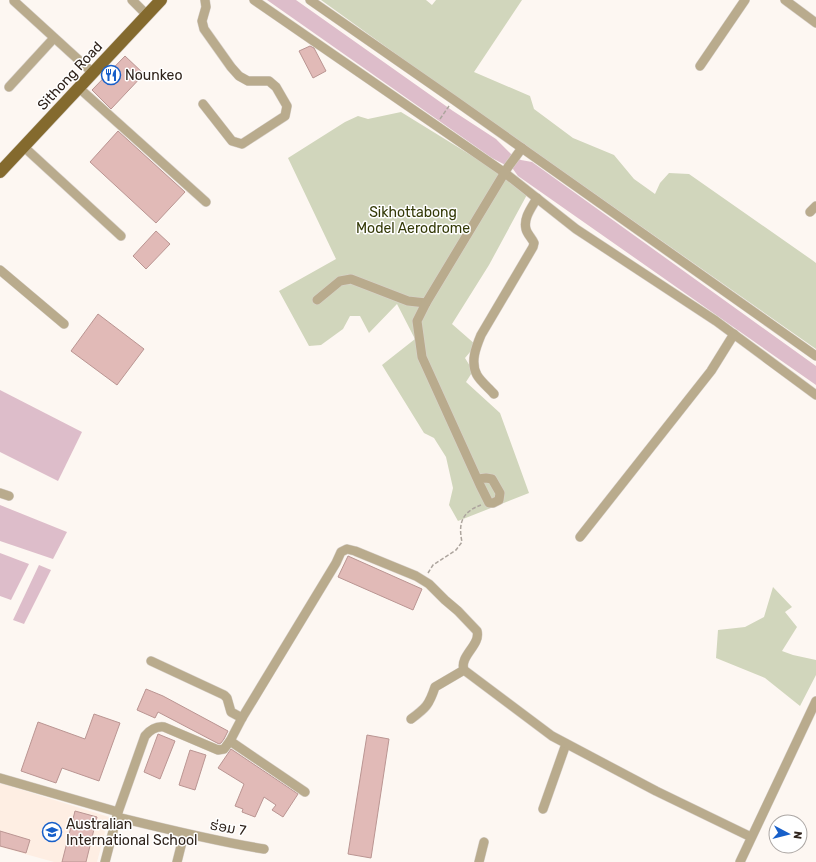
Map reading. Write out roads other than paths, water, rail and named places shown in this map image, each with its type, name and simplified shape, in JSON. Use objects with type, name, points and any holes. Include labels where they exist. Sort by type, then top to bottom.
[{"type":"main road","name":"Sithong Road","points":[[0,172],[161,0]]},
{"type":"street","points":[[14,0],[93,73]]},
{"type":"street","points":[[132,0],[147,15]]},
{"type":"street","points":[[203,104],[232,141],[242,144],[285,116],[287,106],[276,87],[269,81],[248,81],[239,76],[231,67],[204,29],[202,21],[206,7],[205,0]]},
{"type":"street","points":[[254,0],[507,170],[537,198],[576,229],[734,334],[816,395]]},
{"type":"street","points":[[310,0],[454,100],[520,151],[816,356]]},
{"type":"street","points":[[700,66],[745,0]]},
{"type":"street","points":[[785,0],[816,23]]},
{"type":"street","points":[[9,88],[54,38]]},
{"type":"street","points":[[79,88],[206,202]]},
{"type":"street","points":[[24,147],[121,236]]},
{"type":"street","points":[[478,479],[492,479],[500,493],[499,500],[493,503],[489,502],[478,479],[422,357],[418,321],[426,302],[520,151]]},
{"type":"street","points":[[494,394],[477,375],[474,358],[476,348],[481,335],[533,247],[534,243],[526,228],[526,223],[528,215],[537,198]]},
{"type":"street","points":[[0,270],[64,324]]},
{"type":"street","points":[[317,300],[340,281],[351,279],[408,301],[426,302]]},
{"type":"street","points":[[580,537],[711,372],[734,334]]},
{"type":"street","points":[[105,862],[118,814],[145,736],[155,728],[164,727],[218,750],[224,749],[336,563],[341,552],[347,549],[355,551],[416,576],[429,584],[458,611],[477,631],[477,638],[464,662],[464,670]]},
{"type":"street","points":[[151,661],[224,695],[227,698],[231,712],[242,718]]},
{"type":"street","points":[[411,720],[426,708],[435,688],[464,670]]},
{"type":"street","points":[[464,670],[538,727],[566,744],[656,791],[751,837]]},
{"type":"street","points":[[740,862],[816,701]]},
{"type":"street","points":[[230,741],[305,792]]},
{"type":"street","points":[[542,809],[566,744]]},
{"type":"street","name":"ຮ່ອມ 7","points":[[0,778],[184,834],[264,849]]},
{"type":"street","points":[[177,862],[184,834]]},
{"type":"street","points":[[479,862],[484,842]]},
{"type":"place","name":"Nounkeo","points":[[111,75]]},
{"type":"place","name":"Australian International School","points":[[52,832]]},
{"type":"park label","name":"Sikhottabong Model Aerodrome","points":[[413,220]]}]
